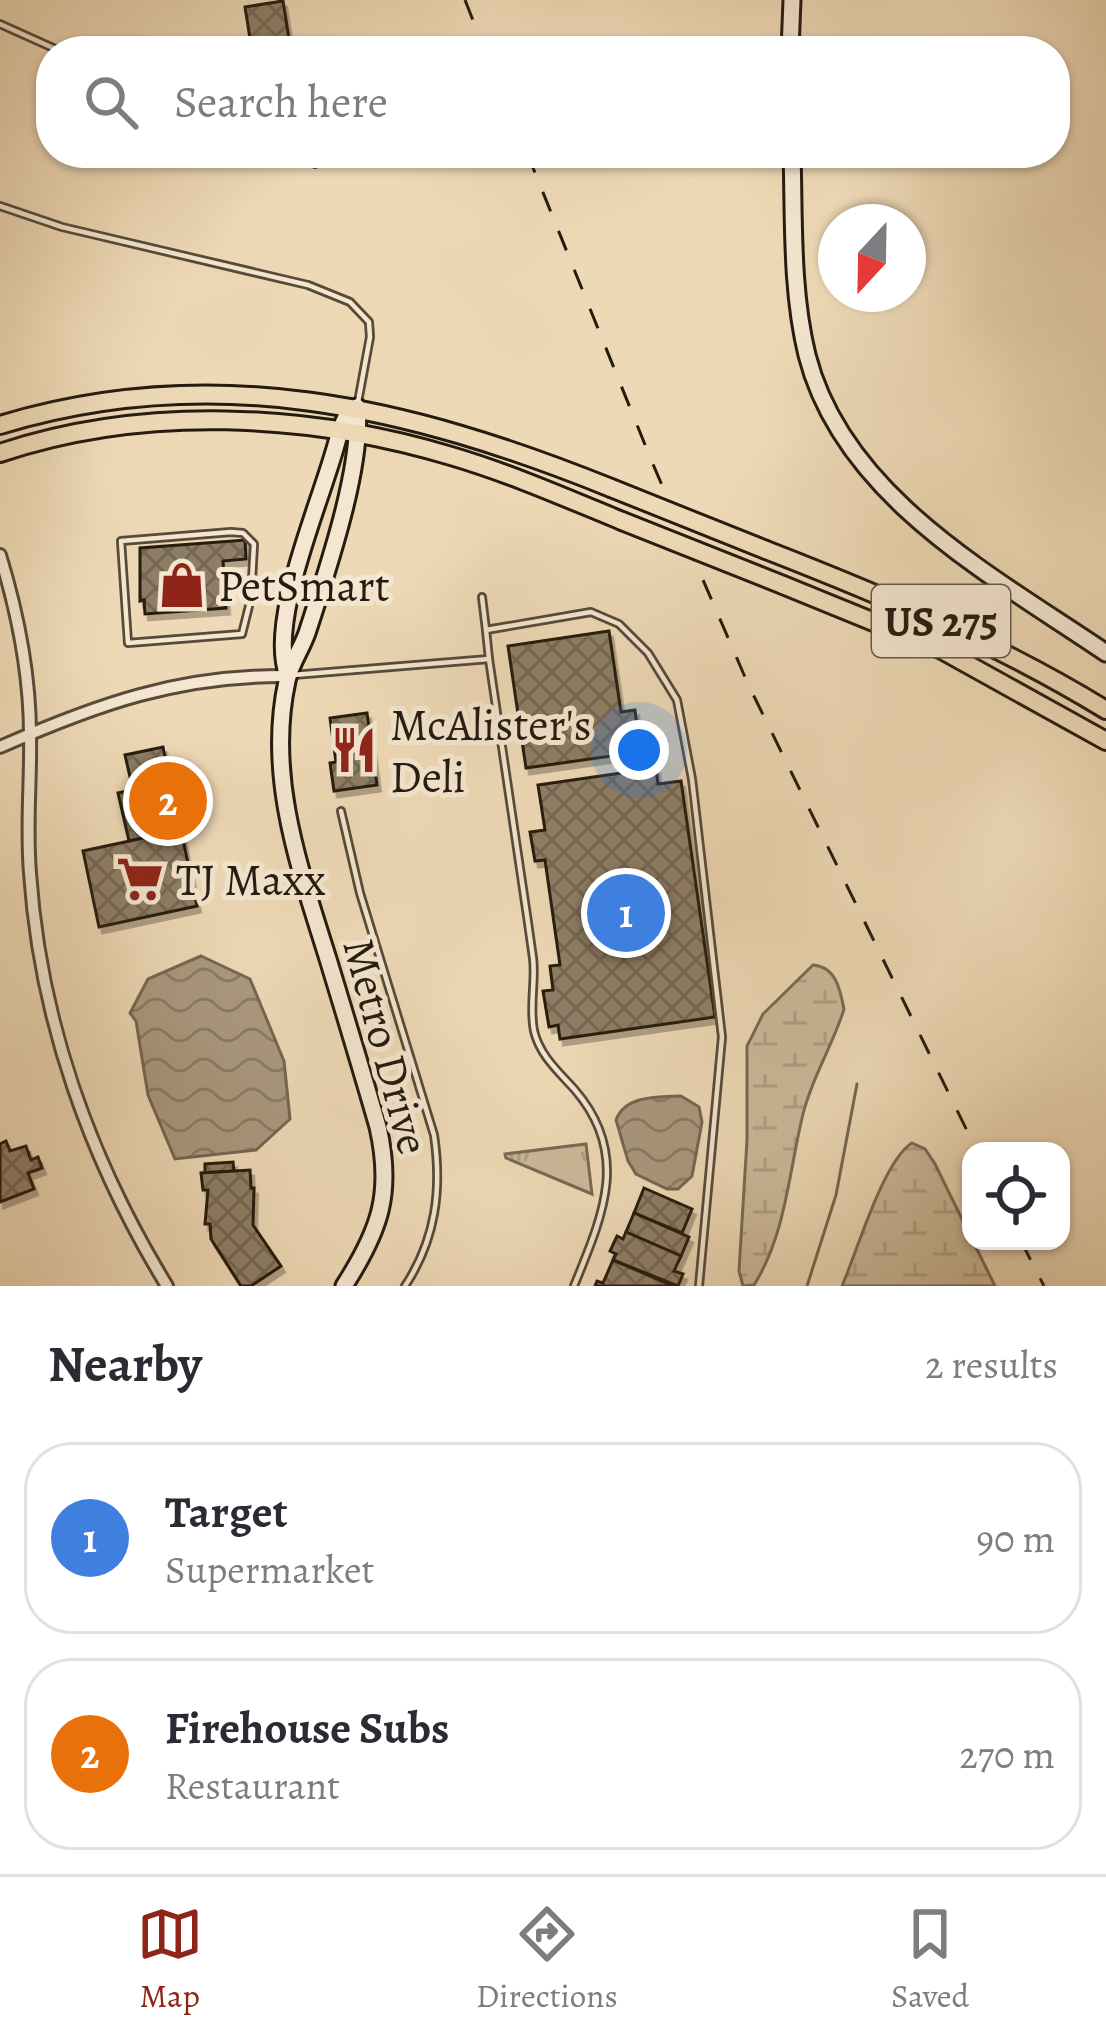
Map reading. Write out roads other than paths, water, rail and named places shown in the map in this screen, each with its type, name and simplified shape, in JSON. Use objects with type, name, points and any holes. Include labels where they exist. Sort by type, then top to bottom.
[{"type":"main road","name":"US 275","points":[[0,425],[70,407],[167,395],[254,394],[357,407],[472,435],[943,622],[1106,710]]},
{"type":"main road","name":"US 275","points":[[0,453],[79,433],[181,422],[252,422],[350,432],[507,475],[783,585],[940,650],[1106,741]]},
{"type":"street","points":[[790,36],[791,0]]},
{"type":"street","points":[[793,168],[796,264],[807,353],[823,399],[850,449],[912,516],[1106,653]]},
{"type":"street","name":"Metro Drive","points":[[344,1286],[379,1221],[386,1194],[385,1163],[287,816],[281,768],[287,676],[308,630],[350,432],[346,417],[357,407]]},
{"type":"street","name":"Metro Drive","points":[[287,676],[281,658],[282,637],[303,552],[350,432]]},
{"type":"street","points":[[0,555],[20,626],[31,734],[30,875],[50,1008],[92,1142],[167,1286]]},
{"type":"street","points":[[0,747],[77,712],[167,686],[231,676],[287,676]]},
{"type":"lane","points":[[0,24],[36,40]]},
{"type":"lane","points":[[0,206],[62,227],[308,285],[350,302],[368,322],[370,337],[357,407]]},
{"type":"lane","points":[[231,532],[249,536],[255,554],[242,634],[142,641],[128,643],[121,541],[231,532]]},
{"type":"lane","points":[[482,597],[535,969],[535,1036],[547,1059],[590,1108],[606,1157],[603,1217],[574,1286]]},
{"type":"lane","points":[[486,630],[591,612],[619,624],[648,653],[677,700],[692,779],[722,1036],[699,1286]]},
{"type":"lane","points":[[287,676],[489,659]]},
{"type":"lane","points":[[341,811],[360,893],[440,1168],[424,1253],[405,1286]]},
{"type":"water","points":[[201,956],[250,979],[284,1061],[290,1119],[256,1150],[175,1159],[148,1095],[136,1021],[130,1013],[148,979]]},
{"type":"water","points":[[681,1096],[699,1107],[702,1122],[692,1176],[678,1189],[667,1189],[636,1174],[616,1120],[634,1102]]},
{"type":"waterway","points":[[807,1286],[836,1195],[857,1084]]},
{"type":"railway","points":[[465,0],[479,36]]},
{"type":"railway","points":[[533,168],[748,684],[973,1142]]},
{"type":"railway","points":[[1026,1250],[1044,1286]]},
{"type":"place","name":"PetSmart","points":[[182,585]]},
{"type":"place","name":"McAlister's Deli","points":[[354,750]]},
{"type":"place","name":"Firehouse Subs","points":[[168,801]]},
{"type":"place","name":"TJ Maxx","points":[[140,879]]},
{"type":"place","name":"Target","points":[[626,913]]}]
